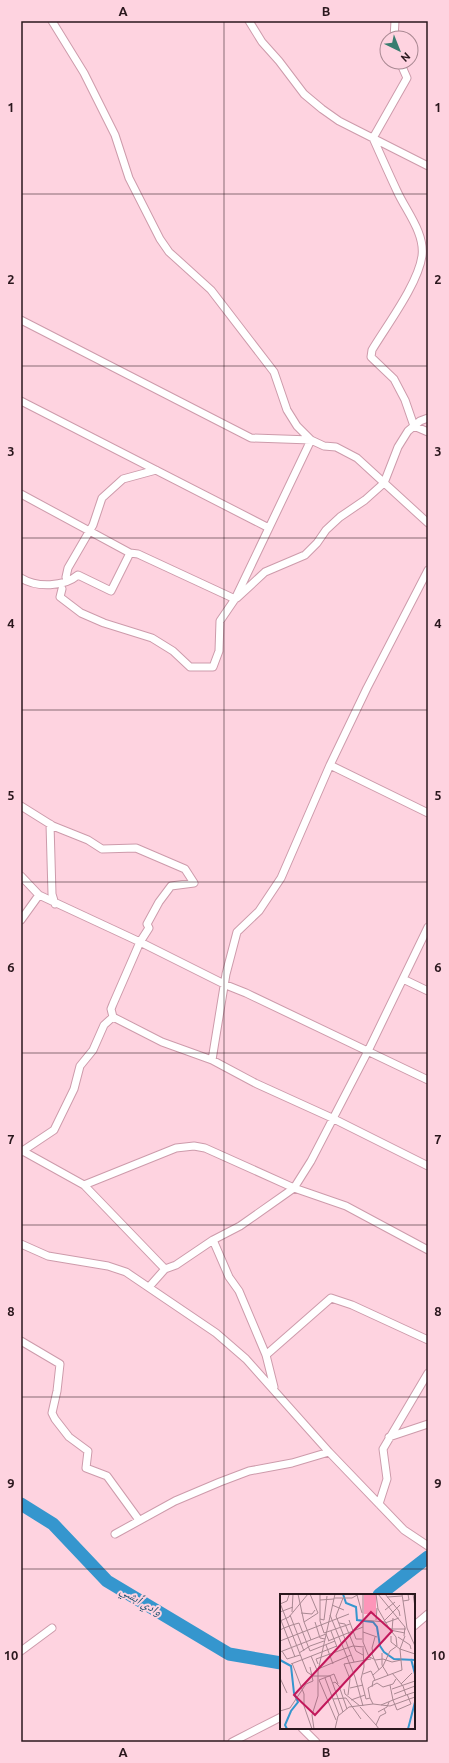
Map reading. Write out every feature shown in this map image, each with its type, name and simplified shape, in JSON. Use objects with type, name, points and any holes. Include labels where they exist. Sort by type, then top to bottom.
[{"type":"street","points":[[52,21],[84,73],[115,134],[129,178],[160,239],[169,252],[211,290],[274,372],[287,410],[300,429],[311,440],[324,446],[336,446],[357,458],[428,522]]},
{"type":"street","points":[[249,21],[262,42],[279,60],[304,94],[339,121],[428,166]]},
{"type":"street","points":[[373,138],[407,78],[404,70]]},
{"type":"street","points":[[373,138],[398,192],[416,226],[422,254],[419,268],[412,284],[372,350],[371,357],[394,380],[405,400],[414,426],[428,432]]},
{"type":"street","points":[[21,320],[251,438],[311,440]]},
{"type":"street","points":[[21,401],[269,528]]},
{"type":"street","points":[[235,599],[265,572],[305,555],[326,530],[340,517],[365,500],[384,483],[398,447],[408,431],[428,418]]},
{"type":"street","points":[[62,589],[60,597],[81,613],[104,623],[152,638],[173,651],[190,667],[213,667],[219,651],[220,621],[235,599],[311,440]]},
{"type":"street","points":[[66,576],[68,568],[89,531],[102,498],[123,479],[156,470]]},
{"type":"street","points":[[21,494],[130,553],[138,554],[235,599]]},
{"type":"street","points":[[23,580],[57,584],[66,582],[78,575],[111,591],[130,553]]},
{"type":"street","points":[[212,1060],[226,985],[226,974],[237,932],[259,911],[281,878],[330,765],[370,681],[428,570]]},
{"type":"street","points":[[330,765],[428,813]]},
{"type":"street","points":[[21,806],[50,824],[88,840],[102,849],[136,848],[185,869],[194,883],[171,886],[159,902],[147,924],[147,931],[140,942],[113,1004],[112,1017],[104,1025],[93,1050],[80,1066],[74,1090],[54,1130],[21,1151],[84,1186],[165,1269]]},
{"type":"street","points":[[50,824],[52,894],[55,904]]},
{"type":"street","points":[[21,876],[39,895],[55,904],[140,942],[226,985],[428,1080]]},
{"type":"street","points":[[21,920],[39,895]]},
{"type":"street","points":[[149,1287],[165,1269],[176,1265],[213,1240],[240,1226],[294,1188],[311,1161],[368,1051],[428,927]]},
{"type":"street","points":[[403,979],[428,991]]},
{"type":"street","points":[[112,1017],[162,1042],[212,1060],[255,1083],[332,1118],[428,1166]]},
{"type":"street","points":[[84,1186],[176,1148],[194,1146],[205,1148],[294,1188],[346,1206],[428,1250]]},
{"type":"street","points":[[213,1240],[229,1276],[239,1291],[266,1355],[274,1388]]},
{"type":"street","points":[[21,1244],[48,1256],[108,1266],[126,1272],[216,1333],[246,1359],[274,1388],[329,1452],[404,1530],[428,1546]]},
{"type":"street","points":[[266,1355],[331,1298],[352,1305],[428,1340]]},
{"type":"street","points":[[21,1341],[60,1364],[57,1391],[52,1412],[55,1419],[69,1437],[88,1451],[86,1468],[107,1476],[139,1520]]},
{"type":"street","points":[[379,1504],[387,1479],[383,1449],[428,1373]]},
{"type":"street","points":[[389,1437],[428,1424]]},
{"type":"street","points":[[115,1534],[175,1501],[249,1471],[292,1463],[329,1452]]},
{"type":"street","points":[[415,1625],[428,1614]]},
{"type":"street","points":[[21,1651],[52,1628]]},
{"type":"street","points":[[232,1742],[280,1718]]},
{"type":"street","points":[[304,1729],[316,1742]]},
{"type":"waterway","name":"وادي أبشي","points":[[21,1504],[53,1524],[107,1581],[229,1654],[280,1663]]},
{"type":"waterway","name":"وادي أبشي","points":[[380,1594],[428,1557]]}]
